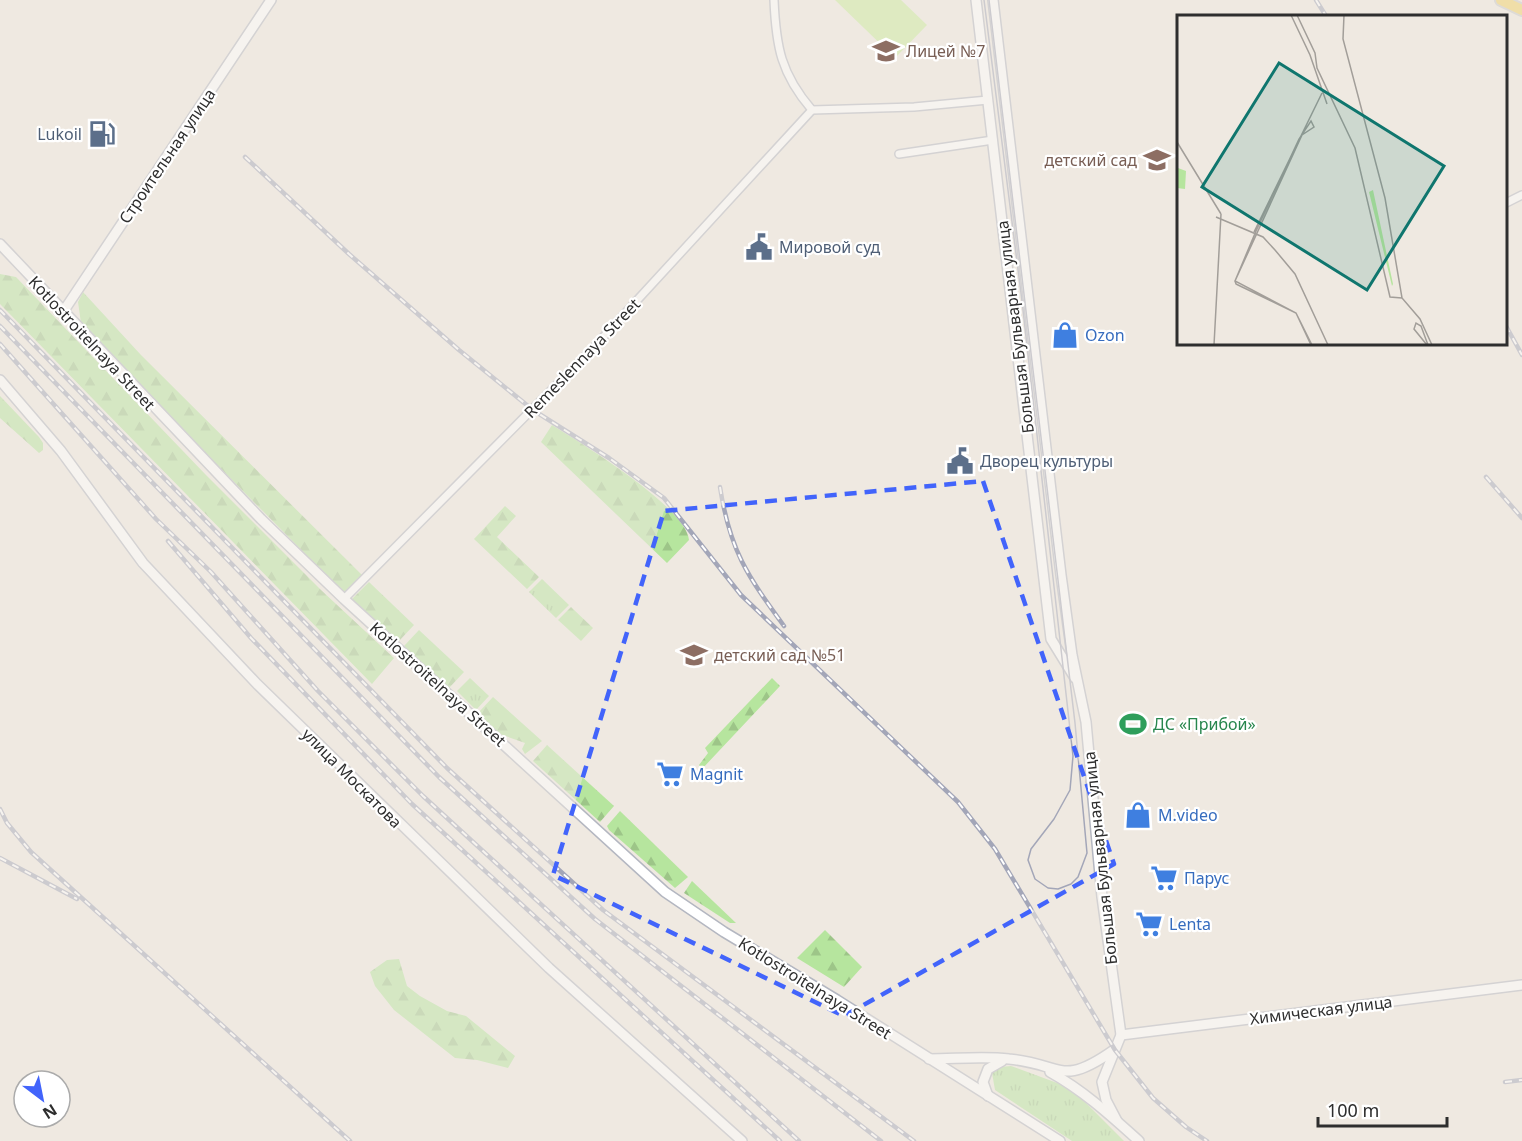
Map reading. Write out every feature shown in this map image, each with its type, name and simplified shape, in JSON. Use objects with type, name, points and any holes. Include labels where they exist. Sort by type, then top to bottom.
[{"type":"main road","name":"Строительная улица","points":[[63,312],[271,0]]},
{"type":"main road","name":"Большая Бульварная улица","points":[[976,0],[1051,639],[1078,682]]},
{"type":"main road","name":"Большая Бульварная улица","points":[[993,0],[1061,575],[1072,655],[1086,722],[1102,897],[1121,1035]]},
{"type":"main road","points":[[1502,0],[1522,10]]},
{"type":"main road","name":"Kotlostroitelnaya Street","points":[[0,244],[261,519],[344,599],[665,892],[724,932],[1060,1141]]},
{"type":"main road","name":"улица Москатова","points":[[0,380],[61,451],[143,563],[257,684],[549,968],[742,1141]]},
{"type":"main road","name":"Химическая улица","points":[[1121,1035],[1522,985]]},
{"type":"main road","points":[[1121,1035],[1102,1082],[1106,1100],[1118,1121],[1132,1138],[1139,1141]]},
{"type":"main road","points":[[929,1059],[1010,1059],[1071,1072],[1096,1063],[1115,1050]]},
{"type":"main road","points":[[988,1096],[983,1082],[988,1069],[996,1063],[1010,1059]]},
{"type":"main road","points":[[1037,1066],[1075,1086],[1118,1121]]},
{"type":"street","points":[[774,0],[775,24],[783,69],[812,110],[914,107],[988,100]]},
{"type":"street","name":"Remeslennaya Street","points":[[344,599],[457,482],[595,346],[812,110]]},
{"type":"street","points":[[899,154],[993,140]]},
{"type":"street","points":[[1507,202],[1522,195]]},
{"type":"highlighted area","points":[[983,481],[1114,864],[844,1016],[553,875],[664,511]]},
{"type":"green space","points":[[835,0],[901,0],[927,25],[895,58]]},
{"type":"green space","points":[[0,274],[16,277],[206,475],[321,590],[394,658],[372,684],[0,304]]},
{"type":"green space","points":[[83,292],[141,355],[364,577],[346,595],[128,375],[81,323],[78,302]]},
{"type":"green space","points":[[0,396],[39,437],[43,443],[43,450],[39,453],[0,418]]},
{"type":"green space","points":[[552,425],[630,477],[652,494],[683,526],[689,540],[667,563],[541,442]]},
{"type":"green space","points":[[505,506],[516,516],[497,537],[539,577],[527,589],[474,539]]},
{"type":"green space","points":[[542,579],[569,605],[556,618],[529,592]]},
{"type":"green space","points":[[369,582],[414,625],[399,641],[351,600]]},
{"type":"green space","points":[[571,607],[593,628],[581,641],[558,620]]},
{"type":"green space","points":[[419,630],[464,672],[449,688],[404,646]]},
{"type":"green space","points":[[470,678],[489,696],[476,710],[457,691]]},
{"type":"green space","points":[[772,678],[780,686],[702,769],[699,765],[708,753],[705,748]]},
{"type":"green space","points":[[493,697],[542,741],[525,754],[522,749],[525,743],[500,734],[478,713]]},
{"type":"green space","points":[[547,745],[614,806],[600,822],[533,761]]},
{"type":"green space","points":[[620,811],[688,877],[675,888],[609,830],[607,826]]},
{"type":"green space","points":[[692,881],[736,923],[730,923],[684,893]]},
{"type":"green space","points":[[825,930],[862,967],[844,987],[797,958]]},
{"type":"green space","points":[[399,959],[407,986],[447,1011],[466,1016],[515,1056],[508,1068],[477,1060],[455,1058],[394,1010],[375,986],[370,972],[387,960]]},
{"type":"green space","points":[[1011,1066],[1060,1084],[1077,1094],[1124,1141],[1072,1141],[995,1090],[992,1073],[1000,1067]]},
{"type":"tram line","points":[[984,0],[1022,301],[1073,756],[1070,790],[1054,819],[1031,849],[1028,860],[1035,879],[1048,888],[1058,889],[1071,884],[1078,877],[1087,853],[1075,723],[989,0]]},
{"type":"railway","points":[[1316,0],[1325,15]]},
{"type":"railway","points":[[245,157],[349,254],[459,350],[533,410],[609,458],[664,498],[741,595],[958,802],[995,849],[1115,1050],[1153,1098],[1186,1127],[1207,1141]]},
{"type":"railway","points":[[0,310],[447,768],[603,910],[914,1141]]},
{"type":"railway","points":[[0,326],[439,777],[595,919],[881,1141]]},
{"type":"railway","points":[[1507,328],[1522,355]]},
{"type":"railway","points":[[0,344],[156,519],[211,572],[318,691],[423,796],[799,1141]]},
{"type":"railway","points":[[1486,477],[1522,518]]},
{"type":"railway","points":[[720,487],[735,546],[750,576],[784,626]]},
{"type":"railway","points":[[168,541],[251,638],[412,804],[780,1141]]},
{"type":"railway","points":[[0,809],[7,823],[31,852],[350,1141]]},
{"type":"railway","points":[[0,858],[77,899]]},
{"type":"railway","points":[[1505,1082],[1522,1080]]},
{"type":"place","name":"Лицей №7","points":[[886,51]]},
{"type":"place","name":"Lukoil","points":[[102,134]]},
{"type":"place","name":"детский сад","points":[[1157,160]]},
{"type":"place","name":"Мировой суд","points":[[759,247]]},
{"type":"place","name":"Ozon","points":[[1065,335]]},
{"type":"place","name":"Дворец культуры","points":[[960,461]]},
{"type":"place","name":"детский сад №51","points":[[694,655]]},
{"type":"place","name":"ДC «Прибой»","points":[[1133,724]]},
{"type":"place","name":"Magnit","points":[[670,774]]},
{"type":"place","name":"M.video","points":[[1138,815]]},
{"type":"place","name":"Парус","points":[[1164,878]]},
{"type":"place","name":"Lenta","points":[[1149,924]]}]
